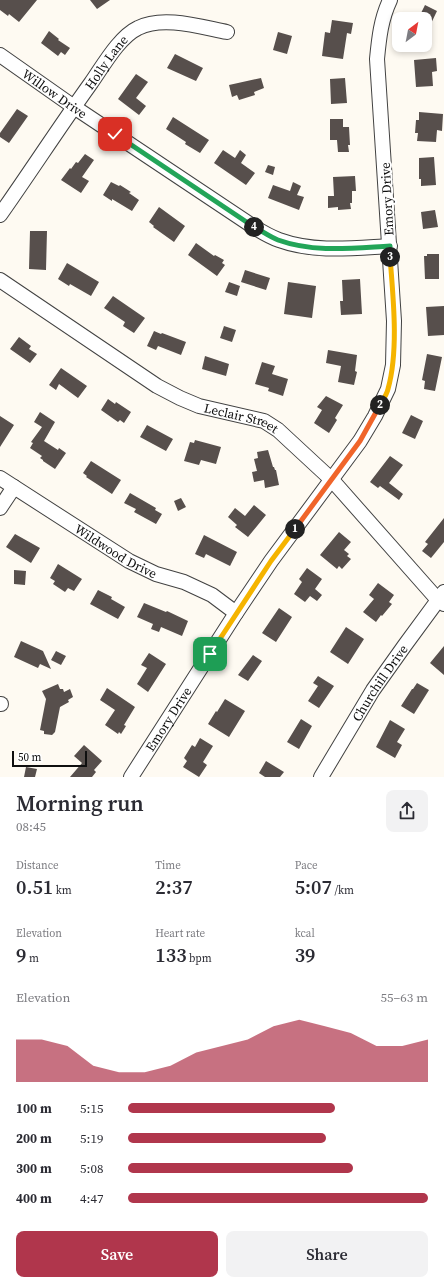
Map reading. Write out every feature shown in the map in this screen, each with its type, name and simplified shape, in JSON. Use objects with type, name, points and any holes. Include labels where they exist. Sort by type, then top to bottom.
[{"type":"street","name":"Emory Drive","points":[[131,777],[271,561],[360,441],[388,390],[393,365],[394,321],[377,58],[379,31],[390,0]]},
{"type":"street","name":"Holly Lane","points":[[0,215],[111,54],[125,37],[138,28],[154,22],[174,22],[227,32]]},
{"type":"street","name":"Willow Drive","points":[[0,55],[74,107],[254,227],[278,240],[304,246],[333,249],[390,246]]},
{"type":"street","name":"Leclair Street","points":[[0,280],[157,386],[200,406],[264,421],[278,430],[332,480],[442,599]]},
{"type":"street","name":"Wildwood Drive","points":[[0,478],[128,561],[156,574],[184,582],[212,595],[236,613]]},
{"type":"street","points":[[0,508],[14,487]]},
{"type":"street","name":"Churchill Drive","points":[[321,777],[373,690],[442,599]]},
{"type":"building","points":[[0,0],[37,0],[19,22],[9,14],[8,16],[0,10]]},
{"type":"building","points":[[90,0],[110,0],[97,9]]},
{"type":"building","points":[[425,5],[437,11],[432,21],[432,12],[422,12]]},
{"type":"building","points":[[332,20],[353,23],[351,34],[347,33],[343,59],[322,56],[325,32],[330,33]]},
{"type":"building","points":[[49,31],[59,39],[58,40],[70,48],[65,55],[61,52],[58,56],[41,43]]},
{"type":"building","points":[[278,32],[292,36],[287,54],[273,50]]},
{"type":"building","points":[[175,54],[203,68],[196,81],[167,68]]},
{"type":"building","points":[[436,58],[437,71],[432,72],[433,86],[416,87],[414,60]]},
{"type":"building","points":[[136,74],[148,82],[136,98],[146,106],[139,115],[118,99]]},
{"type":"building","points":[[261,78],[264,88],[254,92],[255,95],[239,100],[237,95],[232,97],[229,85]]},
{"type":"building","points":[[345,78],[347,103],[331,104],[330,79]]},
{"type":"building","points":[[17,109],[28,116],[9,143],[0,137],[0,133]]},
{"type":"building","points":[[419,112],[443,114],[442,131],[437,130],[436,142],[417,141],[418,133],[415,133],[416,120],[419,120]]},
{"type":"building","points":[[173,117],[209,140],[200,153],[185,144],[186,142],[166,129]]},
{"type":"building","points":[[330,119],[343,119],[343,127],[349,127],[349,152],[338,152],[337,140],[330,140]]},
{"type":"building","points":[[223,150],[235,158],[240,150],[246,155],[241,163],[255,173],[246,185],[214,163]]},
{"type":"building","points":[[85,154],[94,160],[82,177],[89,181],[81,193],[61,180],[70,168],[71,169],[76,162],[78,163]]},
{"type":"building","points":[[434,157],[436,185],[421,186],[421,179],[419,179],[419,158]]},
{"type":"building","points":[[268,165],[275,167],[273,175],[265,172]]},
{"type":"building","points":[[355,176],[356,191],[352,191],[352,203],[350,203],[351,209],[338,210],[338,207],[328,208],[328,196],[334,196],[333,177]]},
{"type":"building","points":[[111,182],[119,186],[120,185],[131,192],[129,193],[139,200],[132,211],[103,195]]},
{"type":"building","points":[[293,182],[301,186],[297,195],[304,197],[299,210],[268,198],[273,185],[290,191]]},
{"type":"building","points":[[159,207],[185,226],[174,242],[153,227],[154,226],[149,222]]},
{"type":"building","points":[[435,210],[438,227],[423,229],[421,212]]},
{"type":"building","points":[[30,231],[47,231],[46,270],[29,269]]},
{"type":"building","points":[[196,243],[214,256],[215,255],[224,260],[222,263],[225,265],[217,276],[188,255]]},
{"type":"building","points":[[427,254],[439,254],[439,279],[425,279],[424,256],[427,256]]},
{"type":"building","points":[[67,263],[99,282],[91,296],[58,279]]},
{"type":"building","points":[[245,270],[270,278],[266,290],[241,282]]},
{"type":"building","points":[[360,279],[362,314],[341,315],[340,301],[343,301],[342,280]]},
{"type":"building","points":[[229,282],[240,286],[237,296],[225,292]]},
{"type":"building","points":[[288,282],[316,286],[312,318],[284,314]]},
{"type":"building","points":[[113,296],[145,318],[134,333],[123,326],[125,322],[104,308]]},
{"type":"building","points":[[444,306],[444,335],[428,336],[426,307]]},
{"type":"building","points":[[224,326],[236,330],[232,342],[220,338]]},
{"type":"building","points":[[154,331],[186,342],[181,355],[158,346],[156,350],[147,346]]},
{"type":"building","points":[[19,337],[31,346],[29,349],[37,354],[30,363],[10,349]]},
{"type":"building","points":[[328,350],[357,355],[355,371],[357,372],[354,385],[338,382],[341,366],[326,363]]},
{"type":"building","points":[[427,354],[442,357],[435,391],[424,389],[425,381],[422,380]]},
{"type":"building","points":[[205,356],[229,364],[226,376],[202,369]]},
{"type":"building","points":[[262,362],[275,366],[272,374],[288,379],[283,396],[268,391],[269,388],[255,384]]},
{"type":"building","points":[[61,368],[87,386],[78,398],[59,384],[56,390],[49,385]]},
{"type":"building","points":[[326,396],[343,405],[335,418],[337,420],[329,433],[314,423],[322,410],[317,407]]},
{"type":"building","points":[[108,399],[115,404],[116,402],[131,412],[124,423],[120,420],[118,422],[101,410]]},
{"type":"building","points":[[40,412],[55,422],[44,441],[66,453],[55,469],[40,458],[42,456],[30,448],[33,443],[31,442],[42,427],[34,422]]},
{"type":"building","points":[[411,415],[423,421],[415,439],[402,433]]},
{"type":"building","points":[[0,416],[14,425],[0,447]]},
{"type":"building","points":[[147,425],[173,439],[166,451],[140,437]]},
{"type":"building","points":[[195,440],[221,447],[216,464],[201,460],[199,465],[184,461],[190,442],[194,443]]},
{"type":"building","points":[[268,450],[273,467],[276,470],[279,485],[265,488],[264,480],[254,482],[252,472],[257,471],[254,459],[258,458],[257,452]]},
{"type":"building","points":[[390,456],[403,465],[389,483],[403,494],[399,500],[380,486],[378,488],[370,482]]},
{"type":"building","points":[[91,461],[121,480],[112,494],[86,477],[87,476],[83,473]]},
{"type":"building","points":[[130,493],[156,508],[155,510],[162,514],[156,524],[134,512],[136,509],[124,503]]},
{"type":"building","points":[[181,498],[186,507],[178,511],[174,501]]},
{"type":"building","points":[[254,505],[266,515],[248,537],[235,527],[237,525],[228,517],[235,508],[245,516]]},
{"type":"building","points":[[444,518],[444,542],[431,558],[422,551],[428,544],[425,542]]},
{"type":"building","points":[[339,532],[351,542],[344,550],[349,554],[347,556],[351,559],[342,569],[339,566],[337,569],[320,555]]},
{"type":"building","points":[[15,534],[40,548],[31,563],[6,547]]},
{"type":"building","points":[[204,535],[237,552],[230,566],[206,554],[204,558],[195,554]]},
{"type":"building","points":[[58,564],[82,579],[74,591],[68,588],[65,592],[53,584],[55,581],[50,578]]},
{"type":"building","points":[[307,568],[322,579],[315,589],[322,595],[317,601],[310,596],[305,602],[294,594],[302,582],[299,579]]},
{"type":"building","points":[[14,570],[26,571],[25,585],[14,584]]},
{"type":"building","points":[[378,583],[394,595],[389,602],[392,604],[376,622],[363,612],[374,599],[369,595]]},
{"type":"building","points":[[98,590],[112,597],[111,599],[125,607],[118,619],[90,604]]},
{"type":"building","points":[[144,603],[166,612],[167,611],[188,621],[182,636],[161,627],[159,632],[151,629],[153,624],[137,617]]},
{"type":"building","points":[[279,608],[292,617],[276,642],[262,633]]},
{"type":"building","points":[[346,627],[364,639],[348,664],[330,652]]},
{"type":"building","points":[[21,641],[43,651],[51,669],[40,664],[38,668],[14,657]]},
{"type":"building","points":[[444,646],[444,675],[430,663]]},
{"type":"building","points":[[56,651],[66,656],[61,665],[51,660]]},
{"type":"building","points":[[149,653],[166,664],[148,692],[137,684],[147,668],[141,665]]},
{"type":"building","points":[[253,655],[262,661],[248,681],[238,675]]},
{"type":"building","points":[[318,676],[334,686],[319,708],[308,701],[318,686],[313,683]]},
{"type":"building","points":[[417,683],[429,690],[414,714],[401,706]]},
{"type":"building","points":[[58,684],[60,689],[63,689],[64,692],[70,689],[73,697],[68,700],[69,702],[60,707],[55,732],[52,735],[44,734],[44,731],[40,730],[46,699],[42,691]]},
{"type":"building","points":[[107,688],[135,707],[124,725],[126,726],[121,734],[119,732],[118,734],[105,725],[115,710],[100,700]]},
{"type":"building","points":[[225,699],[245,711],[229,737],[208,724]]},
{"type":"building","points":[[301,719],[312,726],[299,749],[287,742]]},
{"type":"building","points":[[390,720],[405,729],[397,742],[402,745],[395,758],[376,747]]},
{"type":"building","points":[[200,738],[213,746],[203,762],[207,765],[199,777],[183,767],[187,761],[184,758],[192,745],[195,747]]},
{"type":"building","points":[[84,745],[102,761],[94,770],[96,772],[92,777],[70,777],[82,763],[74,756]]},
{"type":"building","points":[[266,761],[284,772],[280,777],[265,777],[259,773]]},
{"type":"building","points":[[26,767],[37,769],[35,777],[24,777]]},
{"type":"route","points":[[115,134],[254,227],[278,240],[304,246],[333,249],[390,246],[394,321],[393,365],[388,390],[360,441],[271,561],[210,654]]}]
